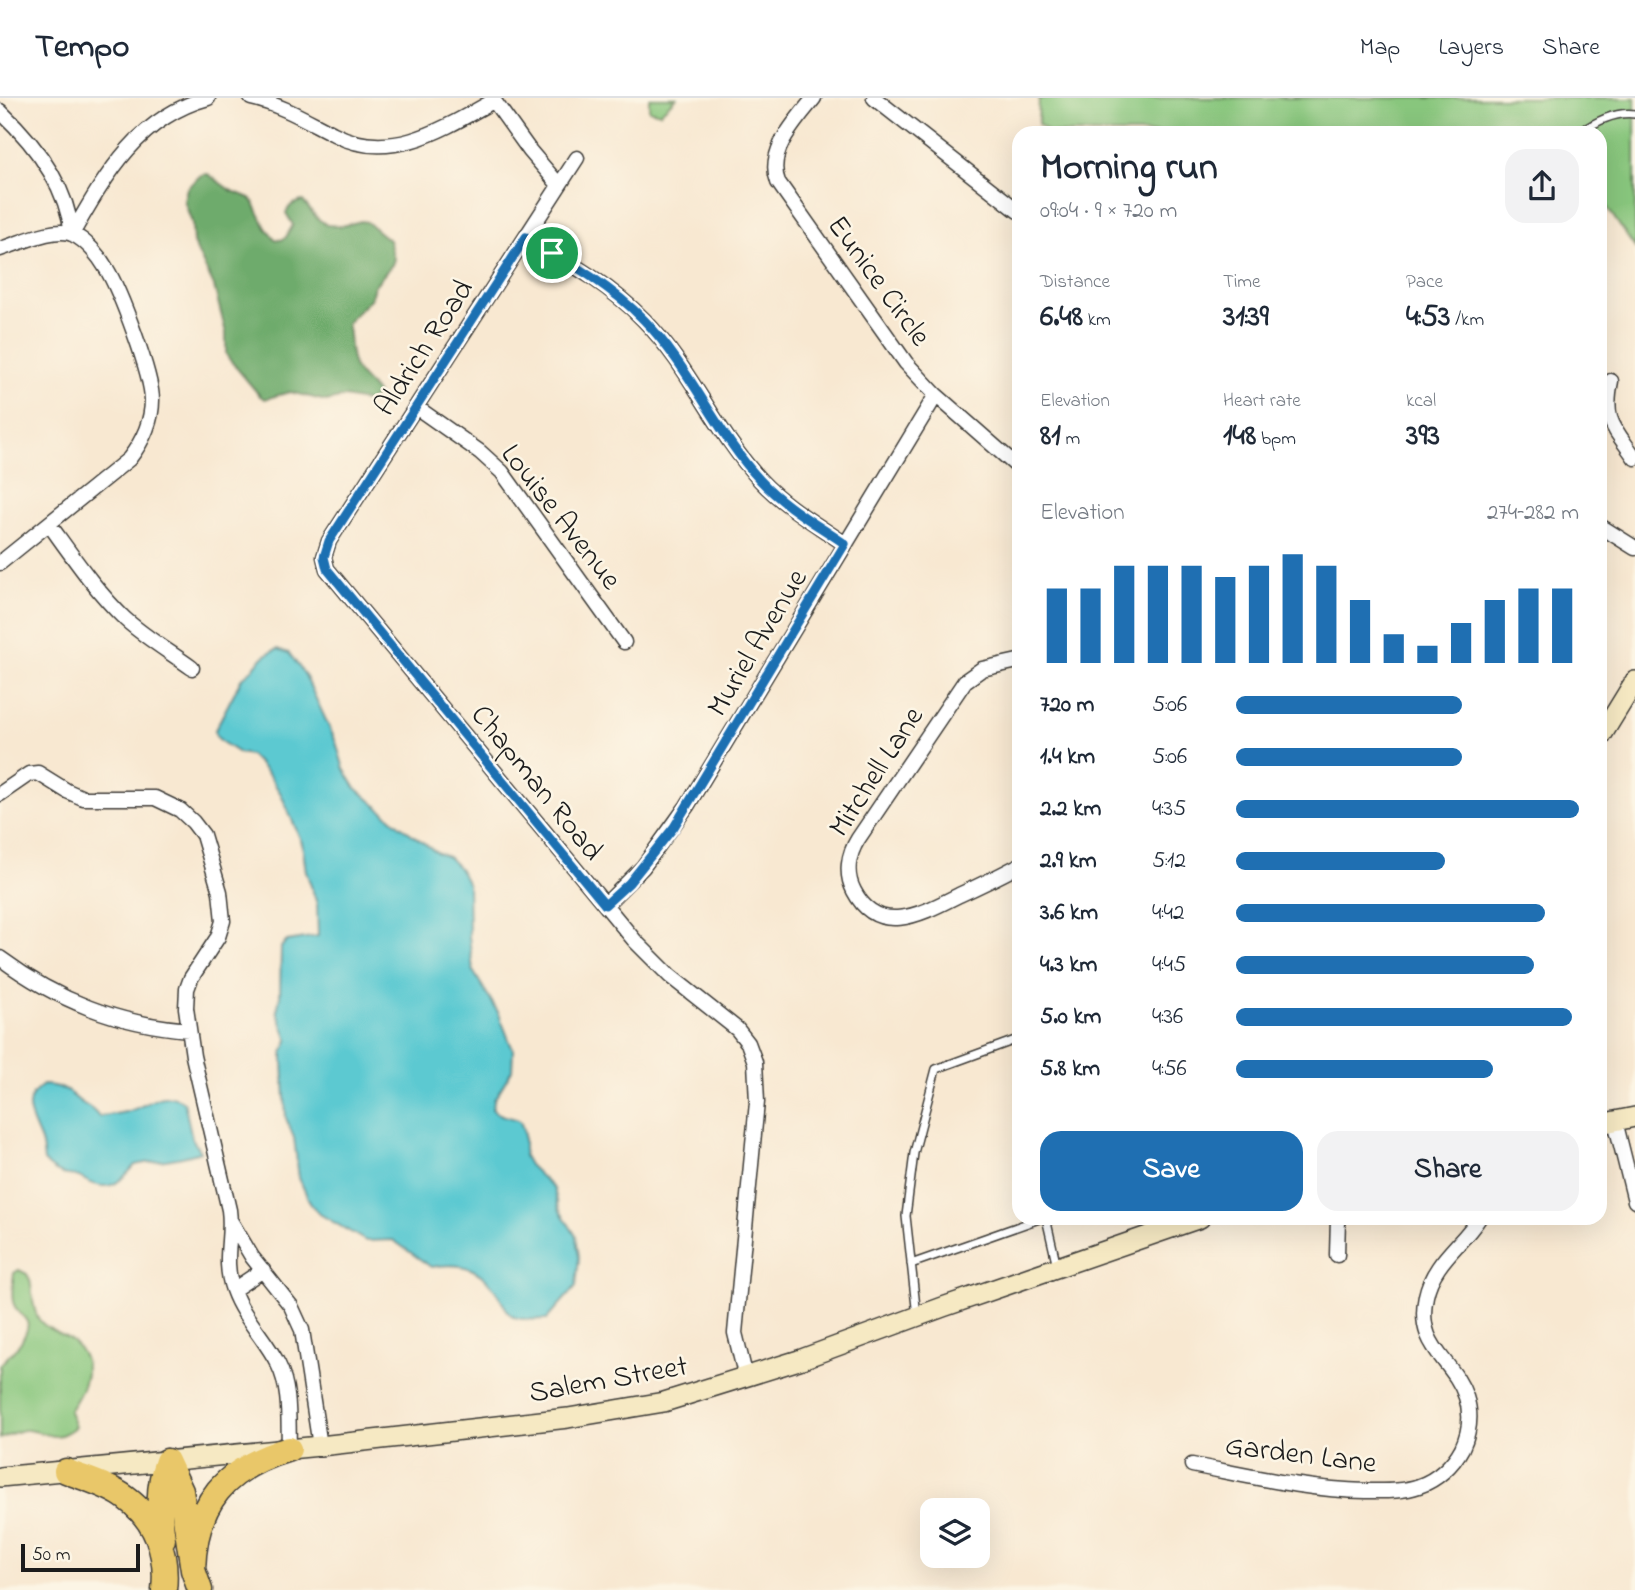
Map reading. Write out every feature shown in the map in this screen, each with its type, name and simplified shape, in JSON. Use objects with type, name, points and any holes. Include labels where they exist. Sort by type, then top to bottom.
[{"type":"highway","points":[[196,1580],[200,1525],[208,1505],[220,1487],[252,1462],[289,1449]]},
{"type":"highway","points":[[167,1461],[181,1491],[196,1580]]},
{"type":"highway","points":[[164,1590],[159,1498],[160,1478],[167,1461]]},
{"type":"highway","points":[[66,1471],[126,1498],[150,1524],[164,1555]]},
{"type":"main road","points":[[1607,727],[1635,681]]},
{"type":"main road","points":[[1607,1123],[1635,1117]]},
{"type":"main road","name":"Salem Street","points":[[0,1476],[320,1447],[635,1408],[694,1395],[746,1378],[1179,1225]]},
{"type":"street","points":[[72,234],[109,174],[141,134],[174,110],[208,98]]},
{"type":"street","points":[[251,98],[282,107],[350,142],[379,146],[414,141],[430,135],[493,99],[559,186]]},
{"type":"street","name":"Eunice Circle","points":[[814,98],[779,147],[774,164],[776,176],[888,339],[936,395],[1012,462]]},
{"type":"street","points":[[874,98],[1012,206]]},
{"type":"street","points":[[0,111],[35,151],[60,190],[67,205],[72,234]]},
{"type":"street","name":"Aldrich Road","points":[[327,569],[324,557],[329,541],[577,158]]},
{"type":"street","points":[[0,249],[55,233],[72,234],[98,256],[114,283],[146,371],[152,397],[144,436],[129,458],[0,563]]},
{"type":"street","points":[[526,237],[609,289],[643,319],[667,347],[732,444],[759,479],[796,511],[845,544]]},
{"type":"street","points":[[1611,381],[1607,404],[1609,418],[1635,458]]},
{"type":"street","name":"Muriel Avenue","points":[[605,905],[638,872],[674,827],[936,395]]},
{"type":"street","name":"Louise Avenue","points":[[416,407],[480,452],[502,472],[624,642]]},
{"type":"street","points":[[49,524],[113,607],[143,634],[192,668]]},
{"type":"street","points":[[1607,530],[1635,548]]},
{"type":"street","name":"Chapman Road","points":[[327,569],[605,905],[662,969],[737,1028],[745,1038],[753,1055],[758,1082],[735,1333],[746,1378]]},
{"type":"street","name":"Mitchell Lane","points":[[1012,663],[982,669],[965,681],[858,839],[851,854],[849,871],[852,887],[865,905],[879,915],[901,919],[923,914],[1012,869]]},
{"type":"street","points":[[0,794],[29,774],[38,773],[83,798],[155,799],[180,810],[199,828],[206,843],[220,892],[223,921],[218,937],[191,978],[187,989],[189,1030],[230,1220],[227,1253],[233,1290],[281,1370],[287,1401],[289,1449]]},
{"type":"street","points":[[0,958],[42,988],[79,1006],[143,1023],[189,1030]]},
{"type":"street","points":[[1607,1123],[1635,1201]]},
{"type":"street","points":[[230,1220],[244,1244],[291,1306],[302,1330],[320,1447]]},
{"type":"street","points":[[1337,1255],[1338,1225]]},
{"type":"street","name":"Garden Lane","points":[[1192,1465],[1308,1487],[1344,1491],[1409,1489],[1429,1481],[1446,1469],[1459,1455],[1470,1417],[1461,1386],[1433,1348],[1424,1315],[1432,1278],[1441,1262],[1473,1225]]},
{"type":"street","points":[[233,1290],[263,1270]]},
{"type":"lane","points":[[1593,126],[1613,116],[1635,114]]},
{"type":"lane","points":[[917,1316],[906,1216],[914,1153],[936,1069],[1012,1042]]},
{"type":"lane","points":[[911,1264],[1024,1225]]},
{"type":"lane","points":[[1046,1225],[1057,1266]]},
{"type":"green space","points":[[649,98],[676,98],[660,113],[649,110]]},
{"type":"green space","points":[[1039,98],[1635,98],[1635,248],[1607,207],[1607,126],[1038,124]]},
{"type":"green space","points":[[208,174],[230,190],[250,198],[275,239],[286,237],[293,225],[286,213],[293,204],[303,201],[317,218],[327,225],[367,222],[389,240],[394,259],[392,265],[374,286],[371,298],[347,323],[355,368],[377,394],[369,402],[344,397],[326,401],[290,392],[265,399],[229,359],[226,354],[226,333],[214,286],[193,243],[192,223],[184,200],[187,188],[201,175]]},
{"type":"green space","points":[[19,1270],[27,1274],[30,1280],[38,1318],[78,1347],[86,1365],[84,1383],[69,1411],[75,1427],[61,1435],[51,1436],[23,1430],[0,1439],[0,1365],[20,1343],[28,1326],[12,1299],[14,1273]]},
{"type":"water","points":[[277,649],[289,653],[305,675],[336,742],[344,769],[355,787],[399,825],[438,853],[448,857],[459,868],[468,884],[473,971],[498,1012],[513,1050],[512,1070],[494,1100],[492,1109],[520,1121],[524,1133],[524,1156],[529,1165],[554,1189],[559,1209],[576,1236],[579,1257],[576,1286],[547,1319],[522,1319],[512,1316],[487,1280],[472,1270],[454,1265],[431,1267],[393,1240],[366,1241],[318,1213],[310,1203],[299,1178],[294,1138],[286,1118],[283,1052],[288,1040],[277,1011],[280,997],[281,947],[287,941],[318,936],[317,904],[306,871],[302,843],[281,794],[268,774],[250,755],[239,753],[222,742],[216,736],[215,730],[242,678],[266,655]]},
{"type":"water","points":[[43,1085],[66,1091],[91,1108],[99,1117],[128,1111],[164,1097],[177,1098],[184,1102],[192,1138],[200,1152],[135,1165],[109,1186],[96,1185],[61,1173],[44,1161],[42,1144],[29,1110],[31,1097]]},
{"type":"route","points":[[526,237],[552,253],[609,289],[643,319],[667,347],[732,444],[759,479],[796,511],[845,544],[674,827],[629,883],[605,905],[327,569],[324,557],[329,541],[526,237]]}]
